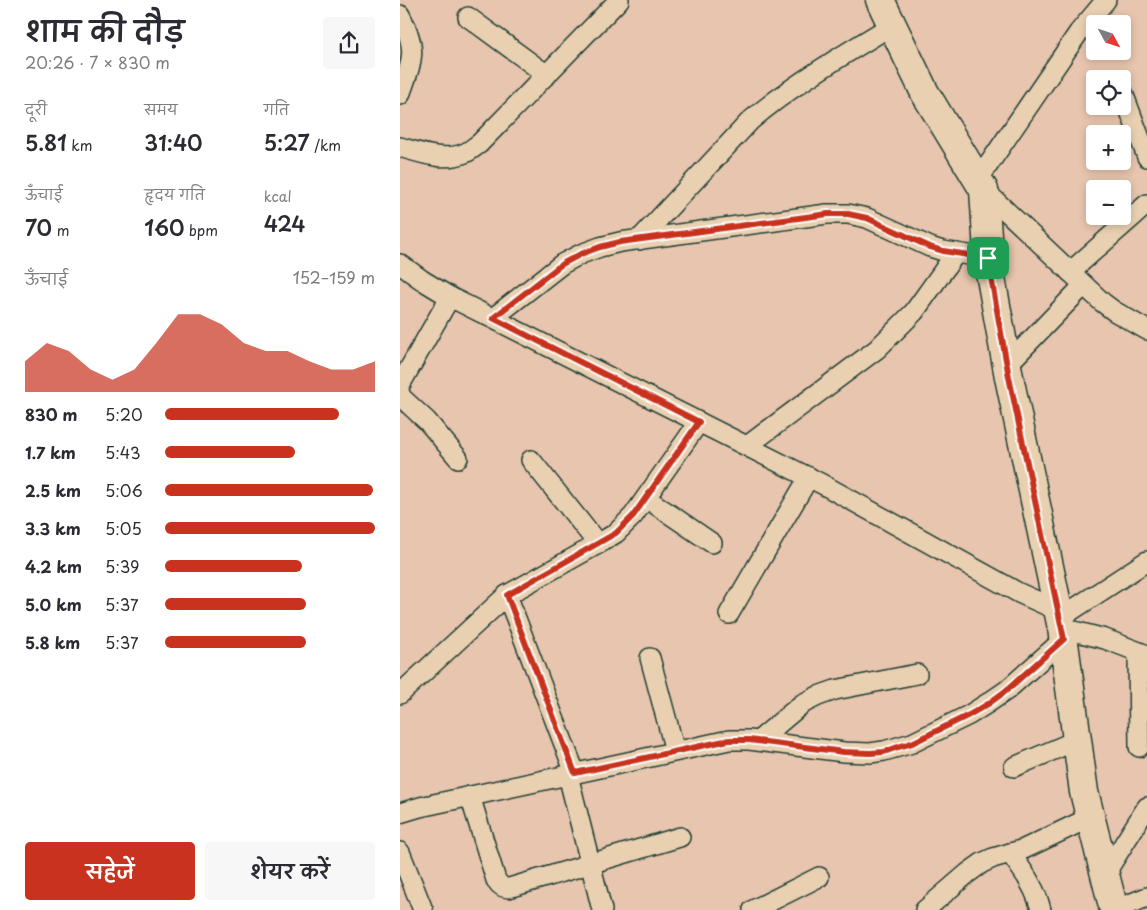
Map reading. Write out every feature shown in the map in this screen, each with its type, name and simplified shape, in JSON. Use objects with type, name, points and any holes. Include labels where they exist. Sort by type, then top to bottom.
[{"type":"main road","points":[[880,0],[925,93],[981,185],[989,266],[1007,365],[1061,624],[1084,792],[1114,910]]},
{"type":"street","points":[[400,147],[435,156],[452,156],[466,153],[479,144],[619,0]]},
{"type":"street","points":[[1106,0],[1079,32],[981,185],[1102,302],[1147,330]]},
{"type":"street","points":[[400,14],[409,31],[412,47],[411,64],[400,95]]},
{"type":"street","points":[[468,17],[547,75]]},
{"type":"street","points":[[639,240],[750,121],[765,108],[783,94],[892,25]]},
{"type":"street","points":[[1131,114],[1147,157]]},
{"type":"street","points":[[1070,272],[1147,204]]},
{"type":"street","points":[[493,318],[562,264],[600,247],[620,242],[828,214],[848,214],[867,218],[930,247],[943,251],[988,258]]},
{"type":"street","points":[[747,446],[877,349],[914,312],[956,253]]},
{"type":"street","points":[[400,264],[450,297],[808,477],[1019,593],[1061,624],[1142,653],[1139,747]]},
{"type":"street","points":[[1007,365],[1084,285]]},
{"type":"street","points":[[400,384],[450,297]]},
{"type":"street","points":[[400,394],[427,421],[458,458]]},
{"type":"street","points":[[400,694],[507,595],[616,533],[633,516],[699,422]]},
{"type":"street","points":[[531,460],[598,544]]},
{"type":"street","points":[[729,614],[808,477]]},
{"type":"street","points":[[646,498],[712,543]]},
{"type":"street","points":[[400,812],[729,740],[749,740],[844,752],[870,753],[884,752],[912,743],[969,715],[1007,690],[1061,624],[1147,561]]},
{"type":"street","points":[[507,595],[572,774],[602,910]]},
{"type":"street","points":[[650,658],[675,751]]},
{"type":"street","points":[[758,741],[802,704],[818,696],[835,690],[917,674]]},
{"type":"street","points":[[1014,767],[1077,740]]},
{"type":"street","points":[[470,796],[496,880],[504,888],[510,888],[591,865],[680,837]]},
{"type":"street","points":[[1105,874],[1147,807]]},
{"type":"street","points":[[925,910],[942,903],[982,863],[1024,849],[1090,817]]},
{"type":"street","points":[[400,852],[423,910]]},
{"type":"street","points":[[1010,853],[1030,883],[1040,903],[1041,910]]},
{"type":"street","points":[[753,910],[819,877]]},
{"type":"street","points":[[1114,910],[1147,897]]},
{"type":"route","points":[[828,214],[848,214],[867,218],[930,247],[943,251],[988,258],[1009,377],[1064,639],[1007,690],[988,704],[912,743],[884,752],[844,752],[749,740],[729,740],[575,773],[507,595],[616,533],[633,516],[699,422],[493,318],[562,264],[600,247],[620,242],[828,214]]}]
